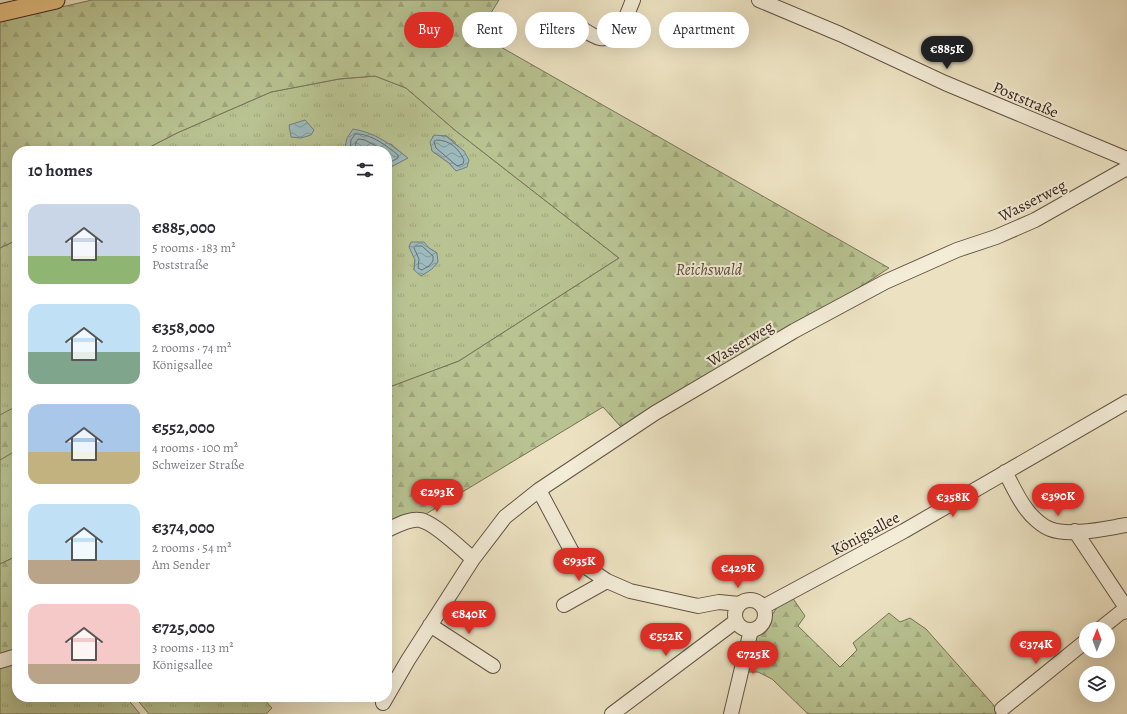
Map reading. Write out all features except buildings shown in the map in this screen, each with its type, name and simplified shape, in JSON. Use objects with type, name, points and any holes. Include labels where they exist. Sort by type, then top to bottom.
[{"type":"main road","points":[[0,13],[56,0]]},
{"type":"street","points":[[589,32],[599,38],[609,37],[621,28],[633,0]]},
{"type":"street","name":"Poststraße","points":[[759,0],[840,34],[945,83],[1127,160]]},
{"type":"street","name":"Wasserweg","points":[[392,686],[473,559],[505,517],[539,490],[655,413],[794,331],[885,282],[957,250],[996,237],[1035,220],[1127,168]]},
{"type":"street","name":"Königsallee","points":[[763,607],[904,531],[1127,402]]},
{"type":"street","points":[[1006,472],[1026,509],[1039,522],[1051,530],[1066,532],[1094,531],[1127,525]]},
{"type":"street","points":[[539,490],[572,552],[589,569],[607,581],[630,591],[698,606],[719,602],[739,604]]},
{"type":"street","points":[[392,528],[419,520],[430,524],[473,559]]},
{"type":"street","points":[[1075,531],[1127,610],[1120,613],[1109,622]]},
{"type":"street","points":[[564,605],[607,581]]},
{"type":"street","points":[[750,599],[756,600],[763,607],[765,619],[757,629],[744,629],[738,625],[734,614],[739,604],[750,599]]},
{"type":"street","points":[[612,714],[736,620]]},
{"type":"street","points":[[430,625],[493,666]]},
{"type":"street","points":[[731,714],[751,630]]},
{"type":"street","points":[[1002,709],[1079,647]]},
{"type":"street","points":[[0,661],[12,657]]},
{"type":"green space","name":"Reichswald","points":[[92,0],[499,0],[492,12],[462,12],[462,48],[503,48],[889,268],[854,291],[754,346],[621,427],[603,407],[426,514],[392,524],[392,386],[459,361],[619,258],[456,131],[406,88],[375,76],[339,79],[271,92],[177,133],[152,146],[12,146],[12,242],[0,248],[0,21]]},
{"type":"green space","points":[[375,76],[406,88],[456,131],[619,258],[459,361],[392,386],[392,166],[407,158],[391,144],[368,146],[152,146],[177,133],[271,92],[339,79]],"holes":[[[433,136],[446,136],[455,142],[456,171],[449,163],[432,151]],[[429,248],[437,253],[414,270],[415,260]]]},
{"type":"green space","points":[[12,242],[12,558],[0,564],[0,248]]},
{"type":"green space","points":[[12,409],[12,453],[0,460],[0,415]]},
{"type":"green space","points":[[12,558],[12,652],[0,656],[0,564]]},
{"type":"green space","points":[[792,597],[805,616],[798,626],[840,667],[857,650],[853,643],[889,613],[900,622],[910,618],[926,629],[998,710],[1007,714],[808,714],[772,679],[758,672],[748,672],[754,637],[765,633],[771,624],[772,615],[778,606]]},
{"type":"green space","points":[[12,660],[12,702],[130,702],[140,714],[0,714],[0,664]]},
{"type":"green space","points":[[139,702],[267,702],[272,708],[266,714],[149,714]]},
{"type":"water","points":[[305,120],[314,130],[311,135],[301,138],[291,137],[289,125]]},
{"type":"water","points":[[353,129],[376,136],[392,146],[345,146],[347,138]]},
{"type":"water","points":[[434,135],[446,136],[464,151],[469,160],[467,167],[456,171],[449,163],[432,151],[430,142]]},
{"type":"water","points":[[392,146],[408,158],[392,166]]},
{"type":"water","points":[[411,242],[424,242],[429,248],[437,253],[438,262],[432,269],[421,276],[414,270],[415,260],[409,247]]}]
